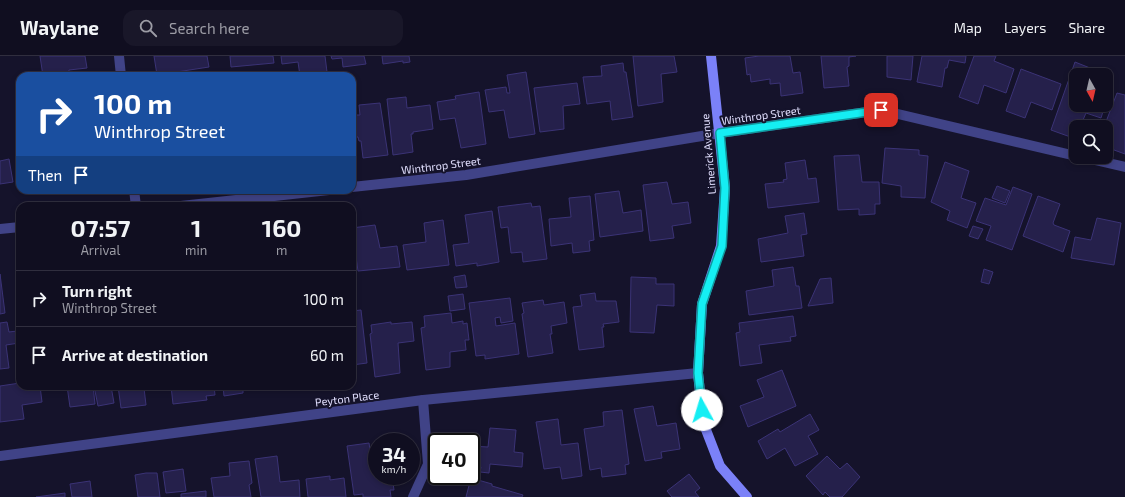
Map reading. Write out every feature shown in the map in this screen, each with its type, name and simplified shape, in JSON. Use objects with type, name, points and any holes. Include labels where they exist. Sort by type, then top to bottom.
[{"type":"street","points":[[119,56],[121,72]]},
{"type":"street","name":"Limerick Avenue","points":[[711,56],[725,188],[722,246],[702,304],[698,373],[703,422],[717,459],[720,466],[747,497]]},
{"type":"street","name":"Winthrop Street","points":[[356,188],[466,175],[720,133],[881,110],[1069,154]]},
{"type":"street","points":[[1112,164],[1125,167]]},
{"type":"street","points":[[218,202],[292,194]]},
{"type":"street","points":[[0,229],[16,227]]},
{"type":"street","name":"Peyton Place","points":[[0,456],[423,400],[698,373]]},
{"type":"street","points":[[413,497],[428,464],[423,400]]},
{"type":"building","points":[[40,56],[85,56],[87,68],[69,70],[69,72],[42,72]]},
{"type":"building","points":[[154,56],[207,56],[209,67],[176,72],[157,72]]},
{"type":"building","points":[[230,56],[273,56],[274,63],[231,67]]},
{"type":"building","points":[[281,56],[325,56],[327,72],[299,72],[298,62],[282,64]]},
{"type":"building","points":[[331,56],[364,56],[366,64],[343,67],[342,58],[332,59]]},
{"type":"building","points":[[382,56],[409,56],[410,62],[403,63],[403,61],[383,64]]},
{"type":"building","points":[[633,56],[674,56],[677,72],[661,74],[663,102],[638,106]]},
{"type":"building","points":[[759,56],[790,56],[793,73],[800,72],[803,93],[781,96],[780,83],[770,84],[770,79],[751,82],[750,74],[747,75],[745,58]]},
{"type":"building","points":[[821,56],[856,56],[849,57],[849,66],[847,67],[849,86],[824,88]]},
{"type":"building","points":[[887,56],[913,56],[911,80],[887,77]]},
{"type":"building","points":[[922,56],[966,56],[965,63],[949,60],[947,68],[945,68],[942,87],[917,82]]},
{"type":"building","points":[[974,56],[996,56],[994,61],[1014,69],[1006,93],[984,85],[978,104],[959,97]]},
{"type":"building","points":[[1075,62],[1090,68],[1073,68]]},
{"type":"building","points":[[623,63],[624,72],[626,72],[633,117],[612,120],[610,101],[587,104],[583,77],[602,76],[601,66]]},
{"type":"building","points":[[1021,69],[1061,84],[1052,110],[1031,102],[1025,118],[1006,111]]},
{"type":"building","points":[[526,72],[535,134],[509,138],[504,110],[489,112],[485,90],[506,87],[507,93],[510,93],[507,75]]},
{"type":"building","points":[[1069,79],[1069,112],[1103,112],[1101,118],[1086,113],[1083,120],[1069,120],[1069,136],[1051,130]]},
{"type":"building","points":[[577,83],[580,104],[563,106],[564,129],[540,132],[534,88]]},
{"type":"building","points":[[479,92],[486,144],[461,148],[455,118],[440,120],[437,102],[456,99],[455,96]]},
{"type":"building","points":[[1117,93],[1125,95],[1125,154],[1113,150],[1113,120],[1107,120],[1110,112],[1113,112],[1113,103]]},
{"type":"building","points":[[406,97],[407,108],[430,105],[433,129],[413,132],[413,134],[411,134],[413,152],[393,155],[387,99]]},
{"type":"building","points":[[380,103],[388,155],[363,158],[361,141],[359,141],[358,137],[356,137],[356,115],[360,115],[359,105]]},
{"type":"building","points":[[885,148],[919,150],[919,155],[928,156],[925,198],[901,197],[901,186],[882,183]]},
{"type":"building","points":[[859,155],[862,182],[879,182],[880,204],[875,204],[875,214],[859,215],[859,209],[838,210],[834,156]]},
{"type":"building","points":[[9,159],[13,182],[0,184],[0,161]]},
{"type":"building","points":[[805,160],[808,179],[816,178],[819,202],[768,208],[765,184],[784,182],[783,180],[787,179],[785,163]]},
{"type":"building","points":[[945,162],[969,171],[961,198],[976,203],[967,228],[947,220],[950,211],[931,202]]},
{"type":"building","points":[[667,182],[672,204],[688,202],[691,223],[672,226],[674,238],[650,241],[643,185]]},
{"type":"building","points":[[997,186],[1010,191],[1005,203],[992,198]]},
{"type":"building","points":[[1013,187],[1032,194],[1012,250],[986,240],[991,226],[976,221],[985,198],[1006,205]]},
{"type":"building","points":[[619,191],[623,213],[641,210],[643,231],[600,237],[595,194]]},
{"type":"building","points":[[590,196],[594,240],[589,241],[590,251],[573,253],[572,243],[551,246],[549,219],[571,217],[569,198]]},
{"type":"building","points":[[1038,196],[1060,204],[1053,223],[1054,225],[1070,231],[1063,252],[1023,236]]},
{"type":"building","points":[[531,203],[532,207],[540,206],[547,259],[523,262],[522,252],[511,253],[508,227],[501,228],[498,207]]},
{"type":"building","points":[[492,211],[499,262],[477,266],[477,263],[456,266],[453,245],[469,243],[465,215]]},
{"type":"building","points":[[804,213],[807,234],[801,235],[804,256],[761,262],[758,239],[788,233],[785,216]]},
{"type":"building","points":[[1097,218],[1121,223],[1114,265],[1071,258],[1075,237],[1091,240]]},
{"type":"building","points":[[443,220],[449,265],[407,270],[403,245],[426,242],[424,223]]},
{"type":"building","points":[[375,225],[380,248],[397,246],[400,267],[358,271],[356,257],[356,227]]},
{"type":"building","points":[[973,226],[983,229],[978,239],[969,236]]},
{"type":"building","points":[[793,267],[796,286],[799,286],[802,308],[749,315],[746,291],[774,286],[772,270]]},
{"type":"building","points":[[984,269],[993,272],[989,284],[981,282]]},
{"type":"building","points":[[0,274],[5,313],[0,314]]},
{"type":"building","points":[[465,275],[467,287],[456,288],[454,277]]},
{"type":"building","points":[[631,277],[656,278],[656,284],[674,284],[674,306],[657,305],[654,333],[630,332]]},
{"type":"building","points":[[831,278],[833,303],[808,306],[820,279]]},
{"type":"building","points":[[595,293],[596,301],[616,301],[619,322],[603,324],[604,347],[579,350],[573,307],[582,306],[580,295]]},
{"type":"building","points":[[463,294],[465,309],[450,311],[448,296]]},
{"type":"building","points":[[510,298],[513,321],[501,323],[500,317],[495,318],[496,326],[515,323],[519,354],[485,359],[485,355],[476,356],[469,303]]},
{"type":"building","points":[[543,300],[544,305],[564,302],[567,323],[551,326],[552,334],[550,334],[553,353],[528,357],[522,314],[524,313],[522,303]]},
{"type":"building","points":[[361,310],[367,363],[356,364],[356,311]]},
{"type":"building","points":[[451,313],[452,323],[463,321],[463,324],[467,323],[469,340],[465,340],[466,350],[450,352],[450,367],[426,370],[421,328],[425,327],[424,316]]},
{"type":"building","points":[[793,316],[796,336],[790,337],[791,341],[759,345],[762,363],[740,366],[736,333],[740,332],[739,323]]},
{"type":"building","points":[[7,322],[9,332],[16,331],[16,343],[6,345],[9,368],[0,369],[0,323]]},
{"type":"building","points":[[391,322],[391,324],[412,322],[414,341],[398,343],[400,373],[375,377],[370,334],[372,333],[371,325]]},
{"type":"building","points":[[782,370],[796,406],[748,427],[740,406],[764,397],[757,380]]},
{"type":"building","points":[[16,384],[16,390],[40,390],[42,402],[22,405],[24,419],[0,422],[0,386]]},
{"type":"building","points":[[68,390],[93,390],[95,404],[70,407]]},
{"type":"building","points":[[95,390],[112,390],[114,403],[98,406]]},
{"type":"building","points":[[119,390],[144,390],[146,405],[121,408]]},
{"type":"building","points":[[171,390],[214,390],[215,395],[206,396],[207,400],[173,404]]},
{"type":"building","points":[[223,390],[243,390],[243,393],[224,396]]},
{"type":"building","points":[[653,406],[657,426],[676,423],[680,449],[661,452],[662,458],[645,461],[634,409]]},
{"type":"building","points":[[622,410],[629,464],[625,465],[626,474],[602,477],[601,468],[590,470],[584,429],[604,426],[603,412]]},
{"type":"building","points":[[810,414],[819,430],[808,436],[818,454],[795,466],[785,448],[767,459],[758,441],[778,429],[780,432]]},
{"type":"building","points":[[558,419],[561,445],[578,443],[582,476],[562,479],[560,467],[544,469],[536,422]]},
{"type":"building","points":[[490,428],[516,430],[514,452],[523,453],[522,467],[490,464],[489,473],[480,472],[480,447],[488,447]]},
{"type":"building","points":[[368,443],[368,485],[393,485],[394,490],[390,490],[391,497],[363,497],[363,494],[354,495],[347,446]]},
{"type":"building","points":[[277,456],[280,482],[299,480],[300,497],[261,497],[255,459]]},
{"type":"building","points":[[827,456],[840,469],[847,463],[860,477],[842,497],[830,497],[825,492],[823,495],[806,476]]},
{"type":"building","points":[[249,461],[252,483],[249,485],[251,497],[214,497],[211,478],[230,476],[229,463]]},
{"type":"building","points":[[183,469],[186,491],[166,493],[163,472]]},
{"type":"building","points":[[157,473],[160,497],[138,497],[135,475]]},
{"type":"building","points":[[689,474],[700,488],[695,492],[699,497],[672,497],[667,491]]},
{"type":"building","points":[[330,476],[330,480],[344,478],[346,497],[308,497],[306,479]]},
{"type":"building","points":[[90,481],[92,497],[72,497],[70,484]]},
{"type":"building","points":[[480,481],[492,484],[492,486],[523,495],[522,497],[466,497],[469,485],[480,485]]},
{"type":"building","points":[[206,491],[206,497],[181,497],[181,494]]},
{"type":"building","points":[[65,493],[65,497],[36,497]]},
{"type":"route","points":[[702,410],[698,373],[702,304],[722,246],[725,188],[720,133],[881,110]]}]
